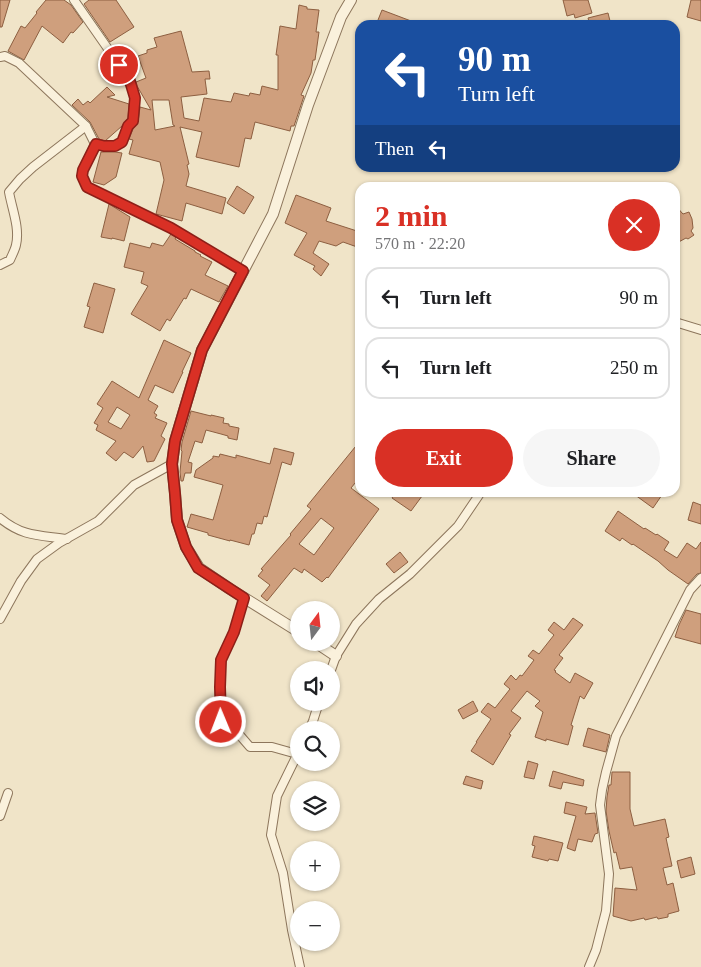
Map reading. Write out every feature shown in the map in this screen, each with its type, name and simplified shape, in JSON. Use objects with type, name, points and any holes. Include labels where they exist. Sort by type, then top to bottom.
[{"type":"street","points":[[0,57],[5,56],[19,64],[86,126],[96,144],[115,146],[122,142],[128,126],[133,121],[135,98],[129,78],[74,0]]},
{"type":"street","points":[[290,626],[198,568],[186,547],[177,520],[172,464],[175,441],[202,350],[273,214],[308,105],[341,17],[351,0]]},
{"type":"street","points":[[0,265],[10,260],[16,245],[15,216],[9,192],[34,167],[86,126]]},
{"type":"street","points":[[96,144],[83,170],[82,176],[87,187],[171,228],[243,271]]},
{"type":"street","points":[[680,324],[701,330]]},
{"type":"street","points":[[0,619],[21,580],[37,558],[98,521],[134,485],[172,464]]},
{"type":"street","points":[[334,661],[356,624],[379,599],[410,574],[458,526],[478,497]]},
{"type":"street","points":[[0,518],[23,533],[66,539]]},
{"type":"street","points":[[589,967],[596,950],[606,911],[609,874],[600,805],[606,772],[616,736],[690,590],[701,578]]},
{"type":"street","points":[[244,598],[234,632],[221,660],[221,722],[237,732],[250,747],[272,747],[290,750]]},
{"type":"street","points":[[328,651],[336,656]]},
{"type":"street","points":[[290,769],[277,796],[271,835],[283,873],[300,967]]},
{"type":"street","points":[[0,816],[8,793]]},
{"type":"building","points":[[0,0],[10,0],[2,27],[0,27]]},
{"type":"building","points":[[46,0],[64,0],[71,5],[83,22],[73,33],[71,32],[63,43],[42,26],[24,60],[8,51],[21,26],[25,28]]},
{"type":"building","points":[[89,0],[116,0],[134,27],[110,42],[84,4]]},
{"type":"building","points":[[563,0],[588,0],[592,13],[575,18],[574,14],[567,16]]},
{"type":"building","points":[[691,0],[701,0],[701,21],[687,17]]},
{"type":"building","points":[[299,5],[307,7],[307,9],[319,10],[316,32],[319,32],[315,60],[313,60],[311,73],[301,95],[304,96],[294,126],[291,126],[290,131],[255,122],[251,139],[245,138],[239,167],[196,157],[202,132],[180,127],[189,164],[187,165],[189,174],[186,186],[226,198],[222,214],[186,203],[182,221],[156,214],[164,180],[160,162],[129,154],[133,140],[129,139],[138,122],[140,107],[151,110],[136,82],[146,78],[138,56],[147,53],[147,50],[157,47],[154,38],[181,31],[192,72],[209,71],[210,79],[205,79],[207,94],[181,97],[184,118],[199,121],[204,98],[231,102],[234,93],[249,96],[250,93],[260,95],[262,86],[278,90],[278,55],[276,55],[280,26],[296,29]],"holes":[[[152,100],[169,100],[173,125],[175,126],[155,130]]]},
{"type":"building","points":[[382,10],[408,20],[378,20]]},
{"type":"building","points":[[608,13],[610,20],[589,20],[588,18]]},
{"type":"building","points":[[107,87],[115,95],[107,97],[129,104],[128,118],[105,141],[99,139],[90,122],[72,105],[78,99],[83,105],[88,101],[90,103]]},
{"type":"building","points":[[101,152],[122,153],[116,177],[104,185],[93,182]]},
{"type":"building","points":[[237,186],[254,197],[244,214],[227,203]]},
{"type":"building","points":[[296,195],[331,208],[326,221],[355,230],[355,246],[343,242],[336,246],[319,241],[313,253],[329,264],[321,276],[313,269],[315,266],[294,255],[307,233],[285,223]]},
{"type":"building","points":[[109,204],[130,217],[124,241],[101,237]]},
{"type":"building","points":[[680,211],[683,214],[689,212],[692,219],[693,228],[691,231],[694,235],[688,239],[686,238],[680,241]]},
{"type":"building","points":[[171,234],[176,237],[175,239],[212,262],[205,275],[228,286],[219,302],[191,289],[170,321],[167,319],[160,331],[131,314],[148,286],[141,283],[144,272],[124,267],[130,243],[150,248],[152,243],[163,246]]},
{"type":"building","points":[[94,283],[115,289],[103,333],[84,327],[90,307],[87,306]]},
{"type":"building","points":[[164,340],[191,353],[173,393],[155,385],[148,400],[158,406],[154,413],[157,415],[155,418],[167,423],[161,436],[165,439],[154,461],[147,462],[143,446],[133,458],[124,452],[116,461],[106,453],[116,441],[96,430],[98,425],[94,423],[103,408],[97,404],[112,381],[139,398]],"holes":[[[117,407],[130,415],[121,429],[108,422]]]},
{"type":"building","points":[[191,411],[224,418],[223,423],[239,428],[237,440],[206,430],[202,443],[195,441],[188,462],[192,463],[191,473],[185,473],[183,481],[181,481],[182,442]]},
{"type":"building","points":[[355,447],[355,483],[351,488],[355,491],[355,497],[363,497],[379,509],[328,578],[322,582],[304,569],[302,573],[294,568],[267,601],[261,596],[270,585],[258,576],[263,570],[261,569],[311,509],[307,506]],"holes":[[[321,518],[334,528],[314,555],[299,544]]]},
{"type":"building","points":[[274,448],[294,453],[291,465],[282,462],[267,517],[264,516],[262,524],[257,523],[249,545],[208,535],[208,533],[187,527],[191,514],[213,520],[223,485],[194,477],[196,470],[213,458],[213,456],[219,457],[220,454],[236,458],[236,455],[270,464]]},
{"type":"building","points":[[393,497],[421,497],[411,511]]},
{"type":"building","points":[[638,497],[661,497],[653,508]]},
{"type":"building","points":[[693,502],[701,505],[701,524],[688,520]]},
{"type":"building","points":[[618,511],[644,529],[657,534],[669,542],[664,550],[677,558],[687,543],[696,549],[701,542],[701,573],[697,574],[688,584],[633,544],[622,538],[620,541],[605,531]]},
{"type":"building","points":[[400,552],[408,562],[394,573],[386,564]]},
{"type":"building","points":[[686,610],[701,614],[701,644],[675,637]]},
{"type":"building","points":[[573,618],[583,625],[559,655],[563,658],[554,670],[570,683],[575,673],[593,683],[584,699],[580,696],[571,725],[573,726],[568,745],[535,737],[543,712],[535,706],[540,701],[527,691],[511,711],[521,718],[509,734],[511,735],[493,765],[471,751],[491,719],[481,712],[488,703],[495,708],[510,689],[504,684],[511,675],[516,680],[520,675],[522,676],[534,660],[528,656],[533,650],[539,654],[554,635],[548,630],[554,622],[564,630]]},
{"type":"building","points":[[473,701],[478,711],[463,719],[458,710]]},
{"type":"building","points":[[588,728],[610,735],[606,752],[583,746]]},
{"type":"building","points":[[528,761],[538,764],[534,779],[524,777]]},
{"type":"building","points":[[553,771],[584,780],[583,786],[563,782],[561,789],[549,786]]},
{"type":"building","points":[[612,772],[630,772],[630,809],[634,826],[665,819],[669,837],[666,838],[672,866],[663,868],[667,885],[673,883],[679,911],[668,914],[668,917],[645,920],[644,918],[631,921],[613,916],[615,888],[637,890],[632,867],[620,869],[609,831],[606,811]]},
{"type":"building","points":[[466,776],[483,781],[481,789],[463,784]]},
{"type":"building","points":[[566,802],[587,807],[585,814],[595,813],[598,833],[595,834],[592,842],[578,839],[575,851],[567,848],[576,816],[564,813]]},
{"type":"building","points":[[534,836],[563,843],[558,861],[549,859],[548,861],[532,857],[535,846],[532,845]]},
{"type":"building","points":[[691,857],[695,874],[681,878],[677,861]]},
{"type":"route","points":[[119,65],[129,78],[135,98],[133,121],[128,126],[122,142],[115,146],[96,144],[83,170],[82,176],[87,187],[171,228],[243,271],[202,350],[175,441],[172,464],[177,520],[186,547],[198,568],[244,598],[234,632],[221,660],[221,722]]}]
